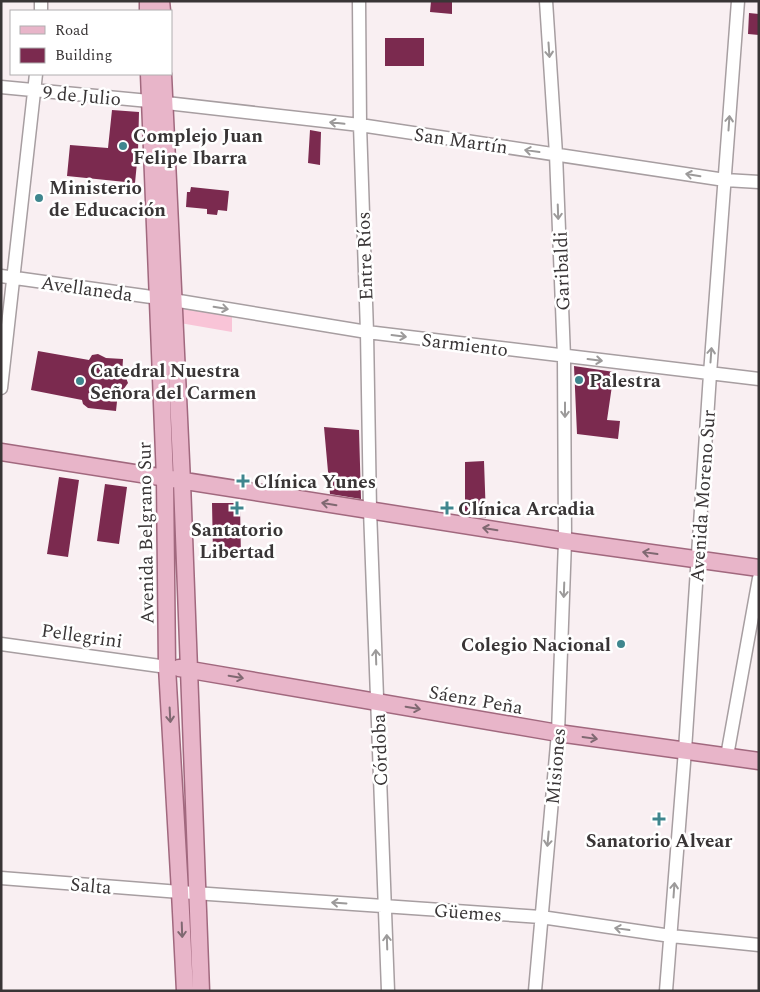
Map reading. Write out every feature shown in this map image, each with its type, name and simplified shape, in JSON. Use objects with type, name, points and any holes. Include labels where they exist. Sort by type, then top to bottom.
[{"type":"main road","name":"Avenida Belgrano Sur","points":[[149,75],[156,102],[165,299],[167,667],[189,893],[201,991]]},
{"type":"main road","name":"Avenida Belgrano Sur","points":[[156,102],[163,75]]},
{"type":"main road","name":"Avenida Belgrano Sur","points":[[165,299],[182,482],[188,668],[189,893],[184,991]]},
{"type":"main road","points":[[1,452],[565,541],[759,568]]},
{"type":"main road","name":"Pellegrini","points":[[167,667],[188,668]]},
{"type":"main road","name":"Sáenz Peña","points":[[188,668],[558,733],[759,761]]},
{"type":"street","name":"Entre Ríos","points":[[359,1],[360,125],[367,332],[370,510]]},
{"type":"street","name":"Garibaldi","points":[[546,1],[556,154],[564,357],[565,541]]},
{"type":"street","name":"Avenida Moreno Sur","points":[[666,991],[738,1]]},
{"type":"street","points":[[1,388],[7,276],[36,75]]},
{"type":"street","name":"9 de Julio","points":[[1,87],[156,102]]},
{"type":"street","name":"San Martín","points":[[156,102],[360,125],[725,180],[759,182]]},
{"type":"street","name":"Avellaneda","points":[[7,276],[165,299]]},
{"type":"street","name":"Sarmiento","points":[[165,299],[367,332],[759,379]]},
{"type":"street","name":"Córdoba","points":[[370,510],[388,991]]},
{"type":"street","name":"Misiones","points":[[535,991],[540,917],[558,733],[565,541]]},
{"type":"street","points":[[727,756],[759,578]]},
{"type":"street","name":"Pellegrini","points":[[1,644],[167,667]]},
{"type":"street","name":"Salta","points":[[1,878],[189,893]]},
{"type":"street","name":"Güemes","points":[[189,893],[540,917],[757,946]]},
{"type":"shaded area","points":[[179,303],[232,310],[232,332],[180,323]]},
{"type":"building","points":[[431,1],[452,1],[452,14],[430,12]]},
{"type":"building","points":[[749,13],[759,14],[759,35],[748,34]]},
{"type":"building","points":[[385,38],[424,38],[424,66],[385,66]]},
{"type":"building","name":"Complejo Juan Felipe Ibarra","points":[[112,110],[139,112],[135,183],[67,176],[70,145],[108,148]]},
{"type":"building","points":[[310,130],[321,132],[320,165],[308,163]]},
{"type":"building","points":[[191,187],[229,191],[227,211],[218,210],[217,215],[207,214],[207,209],[186,207],[187,192],[190,192]]},
{"type":"building","name":"Catedral Nuestra Señora del Carmen","points":[[38,351],[89,360],[92,355],[98,354],[106,358],[123,359],[122,375],[128,383],[123,390],[118,392],[116,411],[88,408],[83,404],[82,400],[31,390]]},
{"type":"building","points":[[574,366],[614,372],[607,420],[620,421],[618,439],[577,434]]},
{"type":"building","points":[[324,427],[359,430],[361,499],[330,494]]},
{"type":"building","points":[[484,461],[486,518],[465,515],[465,462]]},
{"type":"building","points":[[59,477],[79,480],[68,557],[47,554]]},
{"type":"building","points":[[105,484],[127,487],[119,544],[97,541]]},
{"type":"building","points":[[212,503],[240,503],[241,559],[230,560],[230,553],[213,553]]},
{"type":"place","name":"Complejo Juan Felipe Ibarra","points":[[123,146]]},
{"type":"place","name":"Ministerio de Educación","points":[[39,198]]},
{"type":"place","name":"Palestra","points":[[579,380]]},
{"type":"place","name":"Catedral Nuestra Señora del Carmen","points":[[80,381]]},
{"type":"place","name":"Clínica Yunes","points":[[243,481]]},
{"type":"place","name":"Santatorio Libertad","points":[[237,508]]},
{"type":"place","name":"Clínica Arcadia","points":[[447,508]]},
{"type":"place","name":"Colegio Nacional","points":[[621,644]]},
{"type":"place","name":"Sanatorio Alvear","points":[[659,819]]}]
